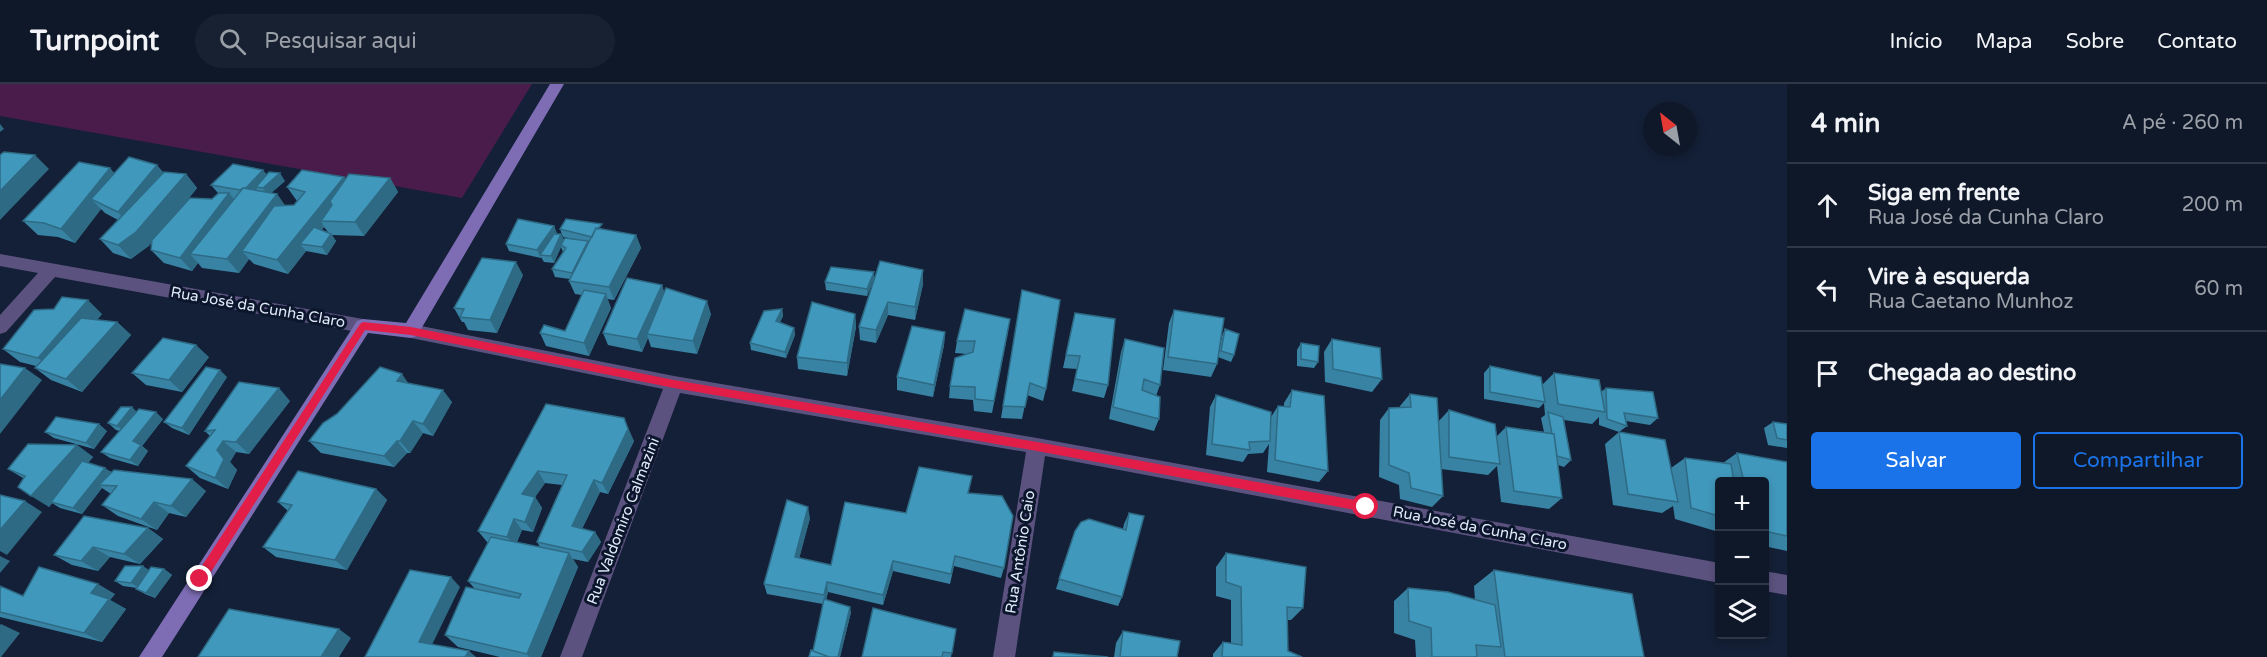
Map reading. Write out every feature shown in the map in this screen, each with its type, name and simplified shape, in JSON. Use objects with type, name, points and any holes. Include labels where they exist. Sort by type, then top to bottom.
[{"type":"street","points":[[411,331],[557,84]]},
{"type":"street","name":"Rua José da Cunha Claro","points":[[0,260],[363,326],[411,331],[674,384],[1037,446],[1715,572]]},
{"type":"street","points":[[0,327],[51,270]]},
{"type":"street","points":[[150,657],[363,326]]},
{"type":"street","name":"Rua Valdomiro Calmazini","points":[[571,657],[674,384]]},
{"type":"street","name":"Rua Antônio Caio","points":[[1004,657],[1037,446]]},
{"type":"street","points":[[1769,582],[1787,585]]},
{"type":"shaded area","points":[[0,84],[532,84],[462,198],[0,116]]},
{"type":"building","points":[[4,152],[35,155],[0,191],[0,155]]},
{"type":"building","points":[[129,157],[157,165],[118,212],[91,199]]},
{"type":"building","points":[[79,162],[110,168],[61,229],[44,223],[23,221]]},
{"type":"building","points":[[233,164],[263,170],[246,188],[240,190],[211,185]]},
{"type":"building","points":[[302,170],[344,177],[277,260],[242,251],[274,206],[294,205],[305,192],[287,187]]},
{"type":"building","points":[[164,172],[186,174],[136,232],[118,245],[100,239]]},
{"type":"building","points":[[269,172],[280,173],[263,188],[256,187]]},
{"type":"building","points":[[349,174],[390,178],[355,222],[321,221],[332,205],[330,201]]},
{"type":"building","points":[[243,188],[277,194],[227,259],[190,254]]},
{"type":"building","points":[[219,193],[229,193],[180,258],[151,250],[152,240],[190,198],[212,199]]},
{"type":"building","points":[[518,219],[554,226],[537,250],[506,244]]},
{"type":"building","points":[[566,219],[602,224],[598,229],[596,228],[592,237],[560,229]]},
{"type":"building","points":[[314,227],[331,234],[322,247],[300,244]]},
{"type":"building","points":[[596,228],[636,235],[609,287],[569,281]]},
{"type":"building","points":[[554,234],[561,234],[551,256],[540,255]]},
{"type":"building","points":[[565,238],[588,241],[572,273],[552,269],[566,248],[561,245]]},
{"type":"building","points":[[482,258],[516,262],[490,320],[460,317],[464,309],[454,308]]},
{"type":"building","points":[[880,261],[923,270],[915,307],[888,302],[876,330],[859,327]]},
{"type":"building","points":[[831,267],[874,272],[867,289],[825,282]]},
{"type":"building","points":[[627,278],[662,285],[637,339],[603,333]]},
{"type":"building","points":[[666,288],[707,301],[693,341],[647,334]]},
{"type":"building","points":[[584,290],[606,294],[584,343],[540,333],[544,325],[565,331]]},
{"type":"building","points":[[1022,290],[1060,300],[1046,389],[1030,383],[1025,407],[1003,406]]},
{"type":"building","points":[[62,297],[88,300],[38,358],[3,349],[34,310],[54,309]]},
{"type":"building","points":[[812,302],[855,314],[847,363],[797,357]]},
{"type":"building","points":[[782,309],[776,321],[794,328],[785,352],[750,343],[764,311]]},
{"type":"building","points":[[965,309],[1010,319],[994,401],[975,399],[975,387],[950,386],[955,358],[973,352],[975,341],[957,341]]},
{"type":"building","points":[[1174,310],[1224,318],[1217,364],[1168,357]]},
{"type":"building","points":[[1075,313],[1115,319],[1108,385],[1075,379],[1080,356],[1066,355]]},
{"type":"building","points":[[81,318],[117,322],[66,379],[35,368]]},
{"type":"building","points":[[912,326],[945,332],[934,385],[897,377]]},
{"type":"building","points":[[1225,329],[1239,334],[1234,355],[1221,351]]},
{"type":"building","points":[[163,338],[196,345],[169,380],[132,373]]},
{"type":"building","points":[[1125,339],[1164,348],[1160,385],[1144,379],[1142,390],[1160,397],[1159,419],[1113,407]]},
{"type":"building","points":[[1332,339],[1380,348],[1382,379],[1333,369]]},
{"type":"building","points":[[1301,343],[1319,346],[1318,362],[1301,359]]},
{"type":"building","points":[[0,364],[25,368],[0,400]]},
{"type":"building","points":[[1490,366],[1541,377],[1545,402],[1490,392]]},
{"type":"building","points":[[206,367],[220,370],[182,428],[164,422]]},
{"type":"building","points":[[380,367],[402,374],[397,381],[443,390],[423,424],[413,421],[400,441],[397,441],[384,456],[309,441],[323,423],[337,414]]},
{"type":"building","points":[[1554,373],[1599,380],[1605,412],[1558,404]]},
{"type":"building","points":[[239,382],[279,388],[236,442],[223,441],[217,450],[224,459],[215,478],[186,466],[215,430],[205,431]]},
{"type":"building","points":[[1606,388],[1653,392],[1658,418],[1624,413],[1627,426],[1607,419]]},
{"type":"building","points":[[1292,390],[1324,396],[1328,471],[1275,460],[1278,406],[1290,407]]},
{"type":"building","points":[[1410,394],[1437,398],[1443,496],[1411,488],[1409,473],[1389,465],[1389,408],[1411,407]]},
{"type":"building","points":[[1216,395],[1271,412],[1270,441],[1249,442],[1250,450],[1212,444]]},
{"type":"building","points":[[546,404],[624,418],[628,429],[602,483],[594,480],[572,526],[595,532],[582,552],[537,542],[567,475],[538,471],[522,494],[535,497],[525,522],[514,519],[507,537],[478,531]]},
{"type":"building","points":[[121,407],[132,407],[117,426],[108,423]]},
{"type":"building","points":[[139,409],[156,412],[133,441],[141,445],[130,460],[101,452]]},
{"type":"building","points":[[1449,410],[1495,424],[1500,464],[1449,457]]},
{"type":"building","points":[[1548,412],[1563,417],[1571,460],[1557,456]]},
{"type":"building","points":[[56,417],[99,424],[86,443],[45,432]]},
{"type":"building","points":[[1773,422],[1787,424],[1787,440],[1777,438]]},
{"type":"building","points":[[1506,427],[1554,434],[1562,498],[1514,491]]},
{"type":"building","points":[[1619,432],[1665,440],[1678,502],[1628,494]]},
{"type":"building","points":[[28,444],[77,445],[31,496],[18,487],[25,476],[8,469]]},
{"type":"building","points":[[1737,453],[1787,462],[1787,536],[1769,532],[1769,477],[1743,477]]},
{"type":"building","points":[[1685,458],[1731,464],[1733,477],[1715,477],[1715,515],[1691,508]]},
{"type":"building","points":[[82,461],[105,468],[73,508],[51,502]]},
{"type":"building","points":[[919,467],[972,476],[968,493],[1002,496],[1013,516],[1004,568],[955,556],[951,574],[893,561],[883,595],[827,582],[824,595],[764,584],[787,500],[808,507],[795,557],[831,565],[845,502],[906,513]]},
{"type":"building","points":[[114,470],[192,479],[171,506],[154,502],[141,519],[102,505],[117,486],[99,485]]},
{"type":"building","points":[[298,471],[376,489],[335,560],[263,547],[292,505],[278,502]]},
{"type":"building","points":[[0,495],[25,501],[0,530]]},
{"type":"building","points":[[1129,513],[1144,516],[1122,597],[1059,579],[1075,531],[1081,522],[1089,519],[1126,530]]},
{"type":"building","points":[[84,516],[148,528],[124,554],[93,547],[81,561],[54,555]]},
{"type":"building","points":[[491,537],[569,553],[527,654],[445,635],[466,587],[519,598],[521,594],[468,581]]},
{"type":"building","points":[[1226,553],[1306,567],[1303,608],[1287,607],[1288,651],[1302,657],[1222,657],[1223,642],[1242,645],[1241,587],[1226,582]]},
{"type":"building","points":[[125,566],[143,566],[131,583],[115,581]]},
{"type":"building","points":[[39,567],[98,584],[91,593],[109,599],[84,633],[0,612],[0,586],[23,596]]},
{"type":"building","points":[[151,567],[164,569],[146,593],[136,589]]},
{"type":"building","points":[[410,570],[451,577],[419,642],[469,651],[465,657],[365,657]]},
{"type":"building","points":[[1494,570],[1632,594],[1644,657],[1505,657]]},
{"type":"building","points":[[1408,588],[1448,592],[1495,605],[1501,647],[1476,645],[1477,657],[1432,657],[1431,628],[1409,621]]},
{"type":"building","points":[[824,599],[850,607],[838,657],[829,657],[813,651]]},
{"type":"building","points":[[873,608],[956,629],[952,653],[943,652],[942,657],[862,657]]},
{"type":"building","points":[[229,609],[339,629],[321,657],[198,657]]},
{"type":"building","points":[[1123,631],[1180,641],[1177,657],[1120,657]]},
{"type":"building","points":[[811,650],[829,657],[809,657]]},
{"type":"building","points":[[1054,652],[1108,657],[1053,657]]},
{"type":"route","points":[[200,579],[363,326],[411,331],[674,384],[1037,446],[1366,507]]}]
